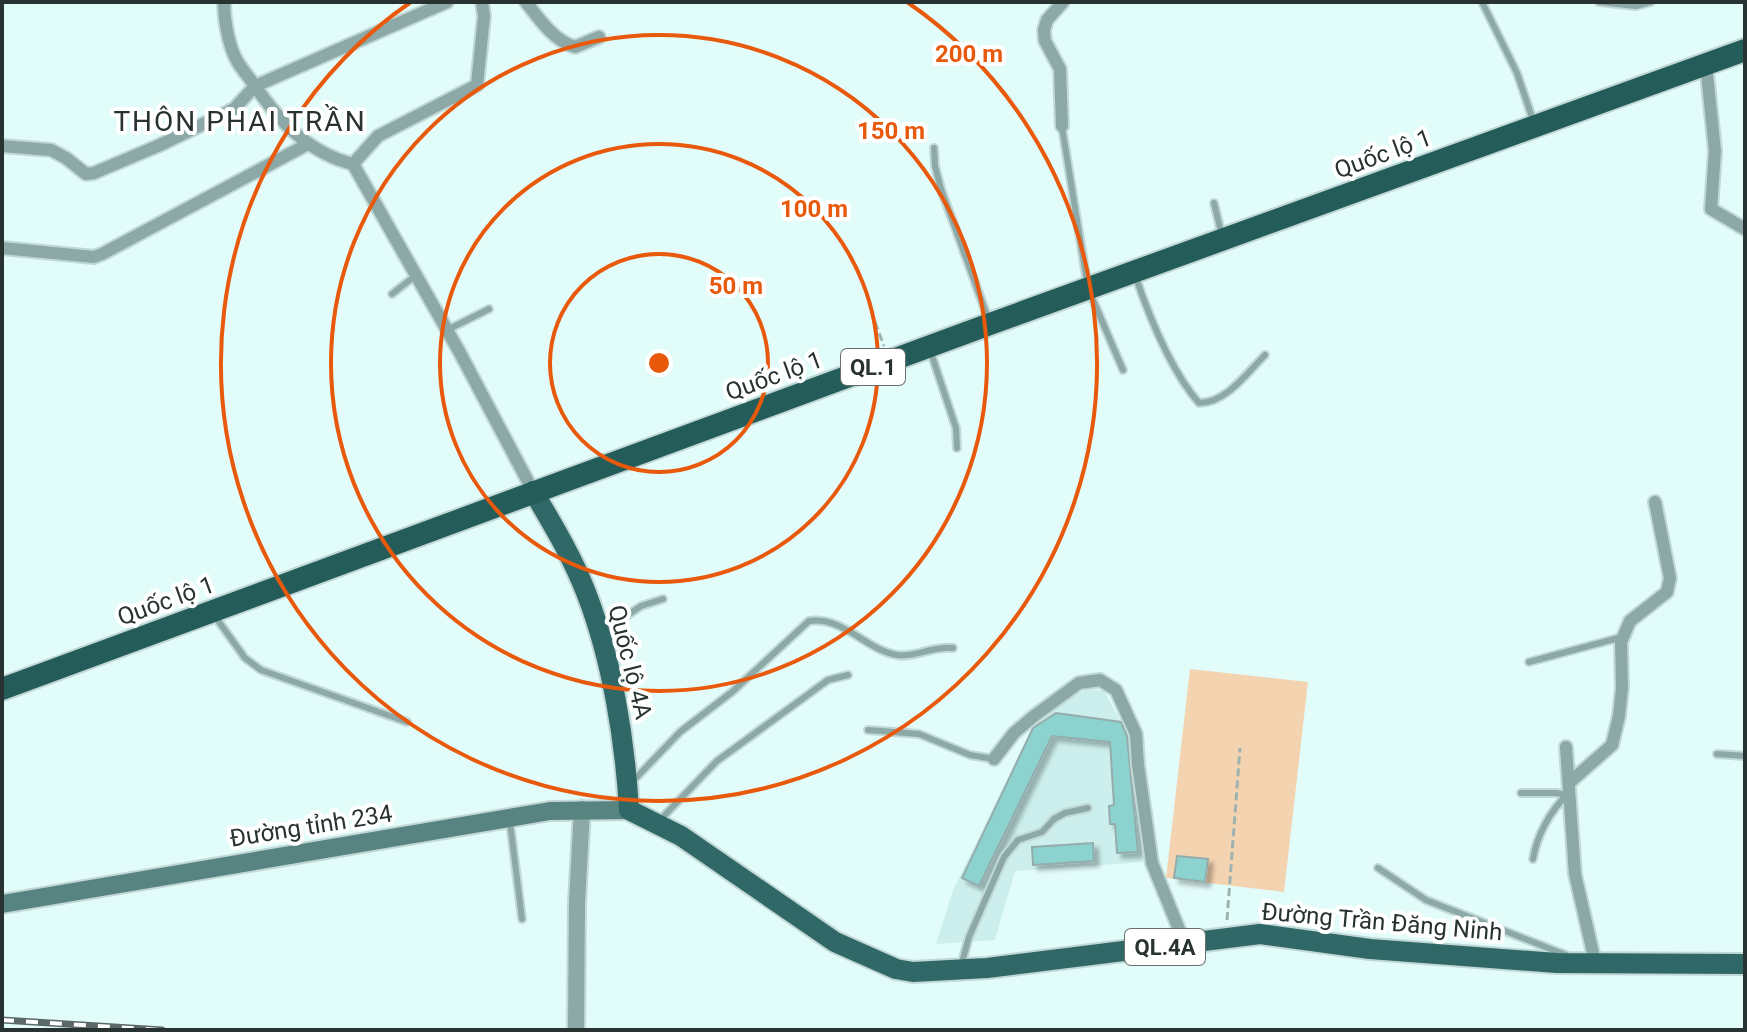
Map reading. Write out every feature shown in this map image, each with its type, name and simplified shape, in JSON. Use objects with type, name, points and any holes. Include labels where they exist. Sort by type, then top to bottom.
[{"type":"highway","name":"Quốc lộ 1","points":[[2,689],[533,491],[1745,50]]},
{"type":"main road","name":"Quốc lộ 4A","points":[[533,491],[565,546],[587,594],[600,634],[626,757],[629,810]]},
{"type":"main road","name":"Đường tỉnh 234","points":[[2,904],[510,818],[582,809],[629,810]]},
{"type":"main road","name":"Đường Trần Đăng Ninh","points":[[629,810],[681,836],[835,942],[896,969],[913,972],[960,970],[1260,934],[1459,957],[1557,963],[1745,964]]},
{"type":"street","points":[[224,2],[235,57],[272,110],[308,144],[330,159],[353,164],[533,491]]},
{"type":"street","points":[[2,146],[51,150],[86,174],[94,173],[234,109],[255,86],[447,2]]},
{"type":"street","points":[[353,164],[378,136],[477,85],[484,16],[482,2]]},
{"type":"street","points":[[526,2],[550,31],[569,45],[575,47],[599,37]]},
{"type":"street","points":[[1062,126],[1060,69],[1045,41],[1044,30],[1047,20],[1063,2]]},
{"type":"street","points":[[1706,64],[1715,151],[1711,209],[1745,229]]},
{"type":"street","points":[[2,248],[94,257],[308,144]]},
{"type":"street","points":[[1569,789],[1612,745],[1619,716],[1623,636],[1630,621],[1667,592],[1670,578],[1655,502]]},
{"type":"street","points":[[994,759],[1024,724],[1079,683],[1100,680],[1116,690],[1136,734],[1152,863],[1185,944]]},
{"type":"street","points":[[1566,747],[1575,874],[1589,962]]},
{"type":"street","points":[[576,1030],[577,902],[582,809]]},
{"type":"lane","points":[[1482,2],[1517,73],[1535,126]]},
{"type":"lane","points":[[1599,2],[1636,6],[1651,2]]},
{"type":"lane","points":[[1062,126],[1088,289],[1123,370]]},
{"type":"lane","points":[[934,148],[941,189],[990,324]]},
{"type":"lane","points":[[1214,203],[1223,240]]},
{"type":"lane","points":[[1134,272],[1144,302],[1186,388],[1199,403],[1210,403],[1237,385],[1265,355]]},
{"type":"lane","points":[[392,294],[415,276]]},
{"type":"lane","points":[[447,330],[489,309]]},
{"type":"lane","points":[[929,347],[956,428],[957,448]]},
{"type":"lane","points":[[600,634],[641,606],[663,599]]},
{"type":"lane","points":[[212,612],[245,658],[261,670],[407,722]]},
{"type":"lane","points":[[628,786],[680,732],[732,692],[809,621],[819,619],[836,625],[896,655],[953,648]]},
{"type":"lane","points":[[1529,662],[1623,636]]},
{"type":"lane","points":[[656,823],[717,761],[828,680],[848,675]]},
{"type":"lane","points":[[868,730],[919,734],[970,755],[994,759]]},
{"type":"lane","points":[[1717,754],[1745,756]]},
{"type":"lane","points":[[1521,793],[1556,793],[1569,789]]},
{"type":"lane","points":[[1533,859],[1536,844],[1549,817],[1569,789]]},
{"type":"lane","points":[[960,970],[969,937],[1004,857],[1018,840],[1042,832],[1065,813],[1088,808]]},
{"type":"lane","points":[[510,818],[522,919]]},
{"type":"lane","points":[[1378,868],[1426,900],[1589,962]]},
{"type":"path","points":[[875,322],[889,361]]},
{"type":"path","points":[[1225,940],[1240,748]]},
{"type":"shaded area","points":[[1190,669],[1308,682],[1284,892],[1166,878]]},
{"type":"shaded area","points":[[1089,689],[1104,691],[1132,741],[1143,862],[1015,871],[995,940],[936,944],[953,890],[1035,722]]},
{"type":"building","points":[[1056,713],[1121,722],[1127,736],[1138,852],[1117,853],[1115,824],[1110,824],[1109,806],[1114,805],[1110,742],[1052,736],[979,886],[962,878],[1033,728]]},
{"type":"building","points":[[1093,843],[1094,861],[1033,865],[1032,847]]},
{"type":"building","points":[[1177,856],[1208,859],[1205,882],[1174,878]]},
{"type":"railway","points":[[2,1020],[162,1030]]},
{"type":"district","name":"THÔN PHAI TRẦN","points":[[240,121]]}]
